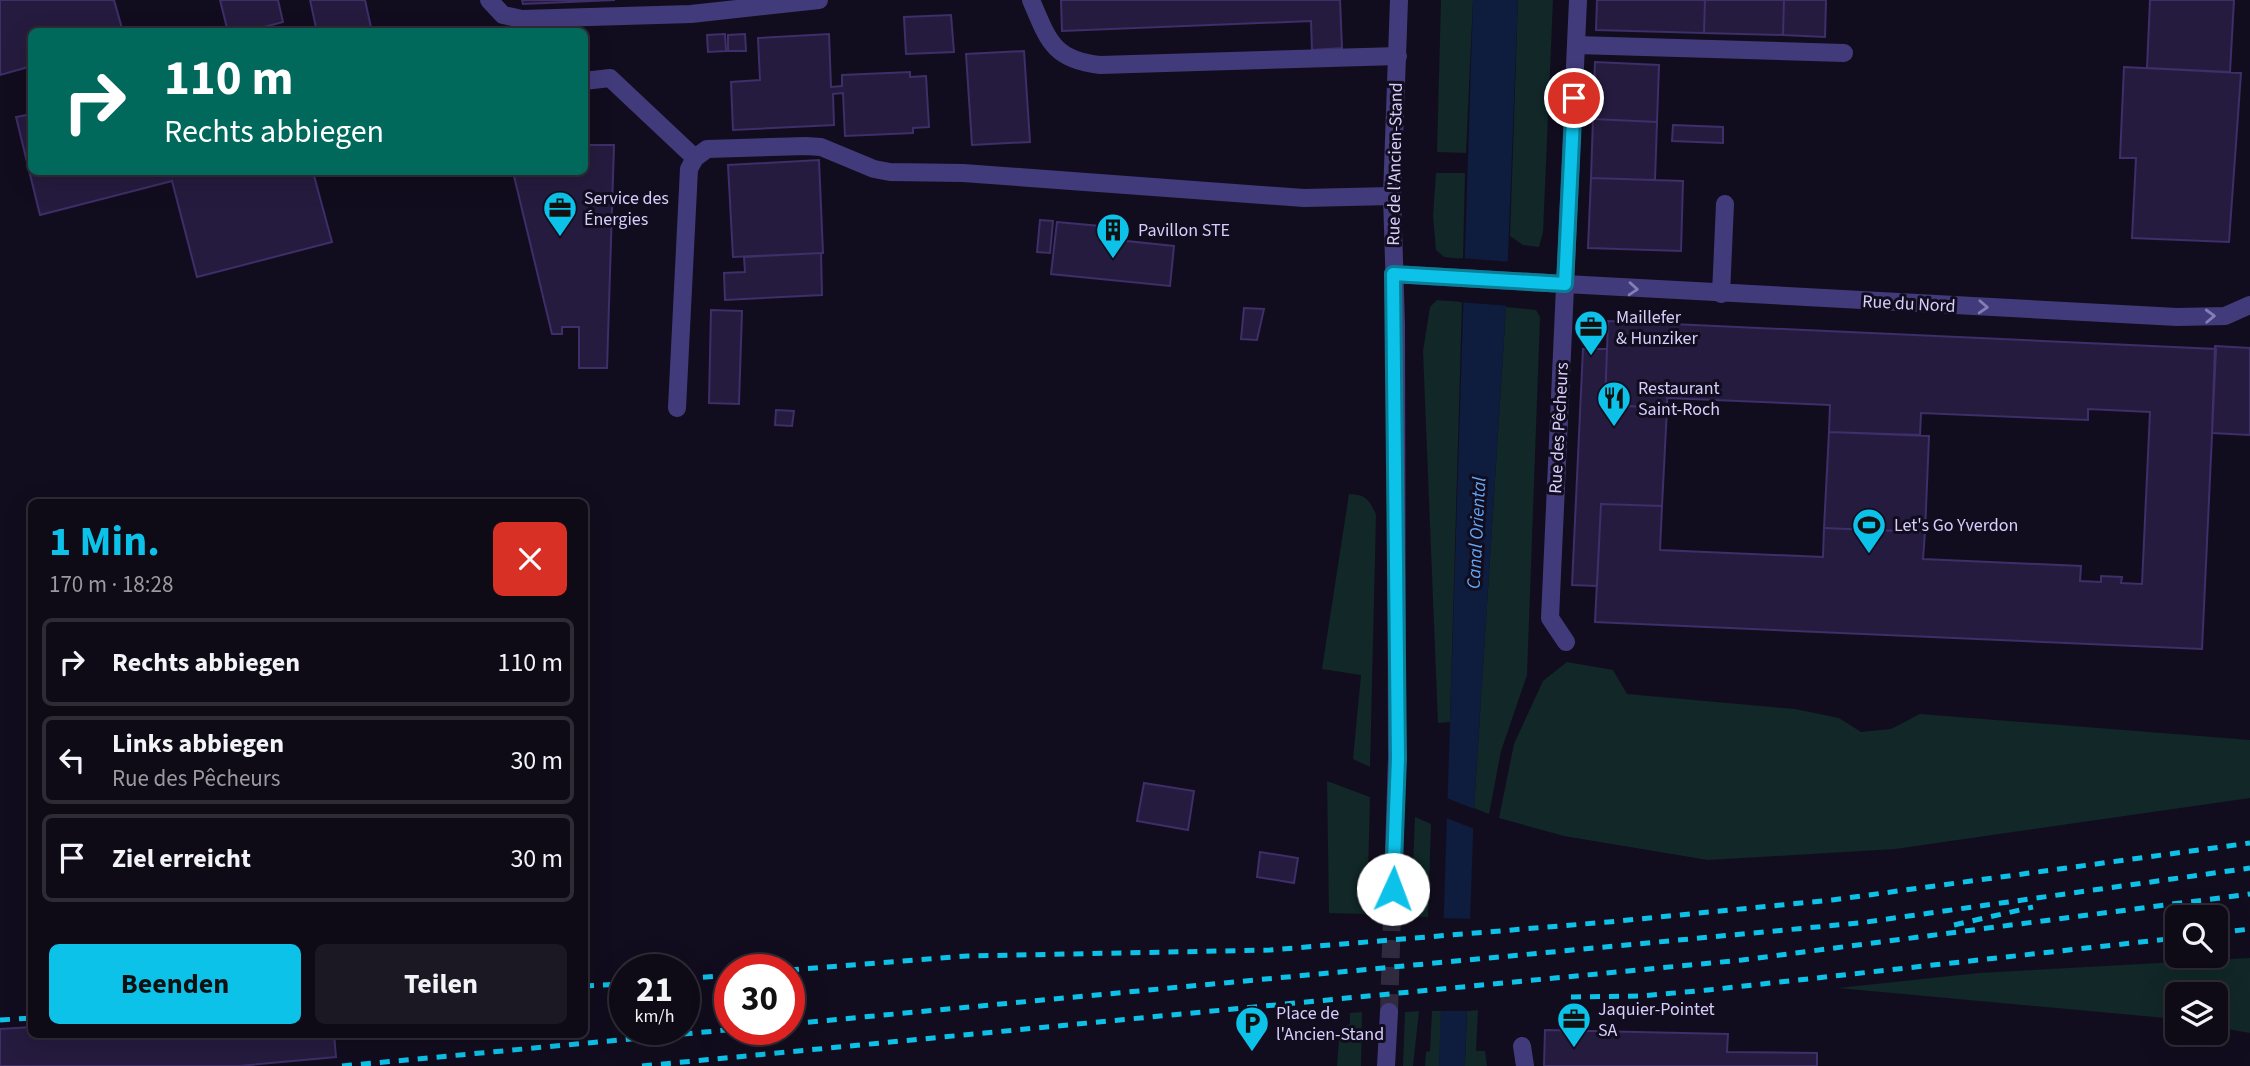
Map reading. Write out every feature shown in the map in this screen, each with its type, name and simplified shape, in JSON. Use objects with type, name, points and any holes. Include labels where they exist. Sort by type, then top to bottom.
[{"type":"street","points":[[489,0],[503,15],[522,19],[691,14],[819,0]]},
{"type":"street","points":[[1031,0],[1057,52],[1080,63],[1100,65],[1398,56]]},
{"type":"street","name":"Rue de l'Ancien-Stand","points":[[1392,915],[1398,758],[1392,196],[1399,0]]},
{"type":"street","name":"Rue des Pêcheurs","points":[[1566,642],[1550,618],[1578,0]]},
{"type":"street","points":[[1576,45],[1844,53]]},
{"type":"street","points":[[588,81],[610,78],[695,158]]},
{"type":"street","points":[[677,408],[689,169],[695,158],[707,149],[728,146],[821,147],[874,169],[890,172],[962,173],[1304,198],[1392,196]]},
{"type":"street","points":[[1721,294],[1726,204]]},
{"type":"street","name":"Rue du Nord","points":[[1393,274],[2177,317],[2225,316],[2250,305]]},
{"type":"street","points":[[1386,1066],[1389,1012]]},
{"type":"street","points":[[1522,1046],[1525,1066]]},
{"type":"green space","points":[[1441,0],[1473,0],[1466,153],[1437,152]]},
{"type":"green space","points":[[1518,0],[1553,0],[1543,232],[1539,247],[1523,245],[1510,236]]},
{"type":"green space","points":[[1436,173],[1465,173],[1463,259],[1444,257],[1436,250],[1433,216]]},
{"type":"green space","points":[[1437,300],[1462,302],[1450,722],[1438,723],[1423,351],[1430,307]]},
{"type":"green space","points":[[1506,307],[1536,310],[1540,317],[1527,675],[1501,751],[1489,814],[1474,808]]},
{"type":"green space","points":[[1349,494],[1366,499],[1376,515],[1370,767],[1353,759],[1361,675],[1322,669]]},
{"type":"green space","points":[[1567,662],[1613,670],[1627,694],[1795,709],[1839,718],[1861,732],[1891,729],[1920,714],[2250,740],[2250,798],[1895,849],[1708,860],[1564,836],[1499,818],[1514,744],[1543,681]]},
{"type":"green space","points":[[1327,781],[1370,797],[1367,914],[1329,913]]},
{"type":"green space","points":[[1415,817],[1431,824],[1428,917],[1411,916]]},
{"type":"green space","points":[[2250,958],[2250,1033],[2228,1029],[2228,982],[2165,982],[2165,1018],[1838,988],[1979,973],[2165,963],[2165,968],[2228,968],[2228,959]]},
{"type":"green space","points":[[1478,1010],[1476,1051],[1485,1051],[1487,1066],[1465,1066],[1467,1011]]},
{"type":"green space","points":[[1419,1011],[1413,1066],[1403,1066],[1405,1012]]},
{"type":"green space","points":[[1432,1011],[1442,1011],[1439,1066],[1425,1066],[1426,1052],[1430,1051]]},
{"type":"green space","points":[[1362,1012],[1361,1066],[1337,1066],[1340,1028],[1350,1024],[1350,1013]]},
{"type":"water","name":"Canal Oriental","points":[[1473,0],[1518,0],[1506,307],[1474,808],[1465,1066],[1439,1066]]},
{"type":"pier","points":[[1460,258],[1512,262],[1510,306],[1459,302]]},
{"type":"pier","points":[[1444,797],[1477,810],[1477,830],[1444,817]]},
{"type":"pier","points":[[1441,918],[1474,919],[1471,1011],[1438,1011]]},
{"type":"building","points":[[0,0],[114,0],[122,28],[28,28],[28,67],[0,75]]},
{"type":"building","points":[[220,0],[278,0],[283,22],[261,28],[227,28]]},
{"type":"building","points":[[310,0],[365,0],[371,28],[316,28]]},
{"type":"building","points":[[522,0],[615,0],[523,4]]},
{"type":"building","points":[[1061,0],[1340,0],[1342,48],[1312,50],[1311,21],[1062,31]]},
{"type":"building","points":[[1597,0],[1705,0],[1704,33],[1596,30]]},
{"type":"building","points":[[1705,0],[1784,0],[1783,35],[1704,33]]},
{"type":"building","points":[[1784,0],[1826,0],[1825,37],[1783,35]]},
{"type":"building","points":[[2150,0],[2234,0],[2230,72],[2147,68]]},
{"type":"building","points":[[951,15],[954,52],[906,54],[904,17]]},
{"type":"building","points":[[725,34],[726,51],[708,52],[707,35]]},
{"type":"building","points":[[745,34],[746,51],[728,51],[728,35]]},
{"type":"building","points":[[829,34],[831,87],[842,86],[842,75],[910,72],[910,77],[926,76],[929,127],[913,128],[913,133],[845,136],[843,93],[833,94],[834,125],[733,130],[731,82],[760,80],[758,38]]},
{"type":"building","points":[[1024,51],[1030,142],[972,145],[966,54]]},
{"type":"building","points":[[1595,62],[1659,65],[1657,122],[1593,119]]},
{"type":"building","points":[[2124,67],[2241,73],[2229,242],[2132,238],[2136,158],[2120,158]]},
{"type":"building","points":[[28,115],[28,166],[16,117]]},
{"type":"building","points":[[1593,119],[1657,122],[1655,180],[1591,178]]},
{"type":"building","points":[[1673,125],[1723,127],[1723,143],[1672,141]]},
{"type":"building","points":[[588,145],[614,145],[607,368],[579,368],[579,327],[562,327],[562,334],[552,334],[514,175],[588,175]]},
{"type":"building","points":[[819,160],[823,253],[733,257],[728,165]]},
{"type":"building","points":[[30,175],[314,175],[332,242],[197,277],[172,181],[40,215]]},
{"type":"building","points":[[1591,178],[1683,181],[1681,251],[1588,248]]},
{"type":"building","points":[[1040,220],[1053,221],[1050,253],[1037,252]]},
{"type":"building","name":"Pavillon STE","points":[[1057,222],[1100,226],[1098,238],[1174,246],[1170,286],[1051,274]]},
{"type":"building","points":[[821,253],[822,295],[725,300],[724,273],[745,272],[744,257]]},
{"type":"building","points":[[1244,308],[1264,309],[1257,340],[1241,339]]},
{"type":"building","points":[[711,310],[742,311],[739,404],[709,403]]},
{"type":"building","points":[[1608,321],[2216,349],[2202,649],[1595,622],[1601,504],[1662,506],[1660,550],[1823,557],[1824,528],[1925,532],[1923,559],[2081,566],[2080,581],[2101,582],[2101,576],[2122,577],[2121,583],[2142,584],[2150,412],[2088,409],[2088,420],[1921,413],[1920,435],[1829,432],[1830,405],[1667,398],[1667,408],[1605,405]]},
{"type":"building","points":[[2215,346],[2250,348],[2250,435],[2212,433]]},
{"type":"building","points":[[1583,349],[1607,349],[1605,405],[1667,408],[1662,506],[1601,504],[1597,586],[1572,585]]},
{"type":"building","points":[[776,410],[794,411],[792,426],[775,425]]},
{"type":"building","points":[[1829,432],[1929,436],[1925,532],[1824,528]]},
{"type":"building","points":[[1144,783],[1194,791],[1188,830],[1137,821]]},
{"type":"building","points":[[1260,852],[1298,858],[1294,883],[1257,877]]},
{"type":"building","points":[[28,1027],[28,1038],[334,1038],[336,1057],[239,1066],[0,1066],[0,1029]]},
{"type":"building","points":[[1545,1030],[1728,1034],[1727,1052],[1817,1053],[1817,1066],[1544,1066]]},
{"type":"tunnel","points":[[1389,1012],[1392,915]]},
{"type":"railway","points":[[805,969],[967,956],[1270,950],[1608,922],[1832,900],[2250,843]]},
{"type":"railway","points":[[805,1022],[1859,923],[2250,868]]},
{"type":"railway","points":[[642,1066],[1742,960],[2250,894]]},
{"type":"railway","points":[[1954,925],[2033,907]]},
{"type":"railway","points":[[2228,932],[2250,929]]},
{"type":"railway","points":[[1571,997],[1641,996],[1708,990],[2165,939]]},
{"type":"railway","points":[[700,978],[714,976]]},
{"type":"railway","points":[[588,986],[609,985]]},
{"type":"railway","points":[[0,1020],[28,1018]]},
{"type":"railway","points":[[342,1066],[714,1031]]},
{"type":"place","name":"Service des Énergies","points":[[560,238]]},
{"type":"place","name":"Pavillon STE","points":[[1113,260]]},
{"type":"place","name":"Maillefer & Hunziker","points":[[1591,357]]},
{"type":"place","name":"Restaurant Saint-Roch","points":[[1614,428]]},
{"type":"place","name":"Let's Go Yverdon","points":[[1869,555]]},
{"type":"place","name":"Jaquier-Pointet SA","points":[[1574,1049]]},
{"type":"place","name":"Place de l'Ancien-Stand","points":[[1252,1053]]},
{"type":"route","points":[[1393,889],[1398,758],[1396,325],[1393,274],[1565,284],[1574,98]]}]
